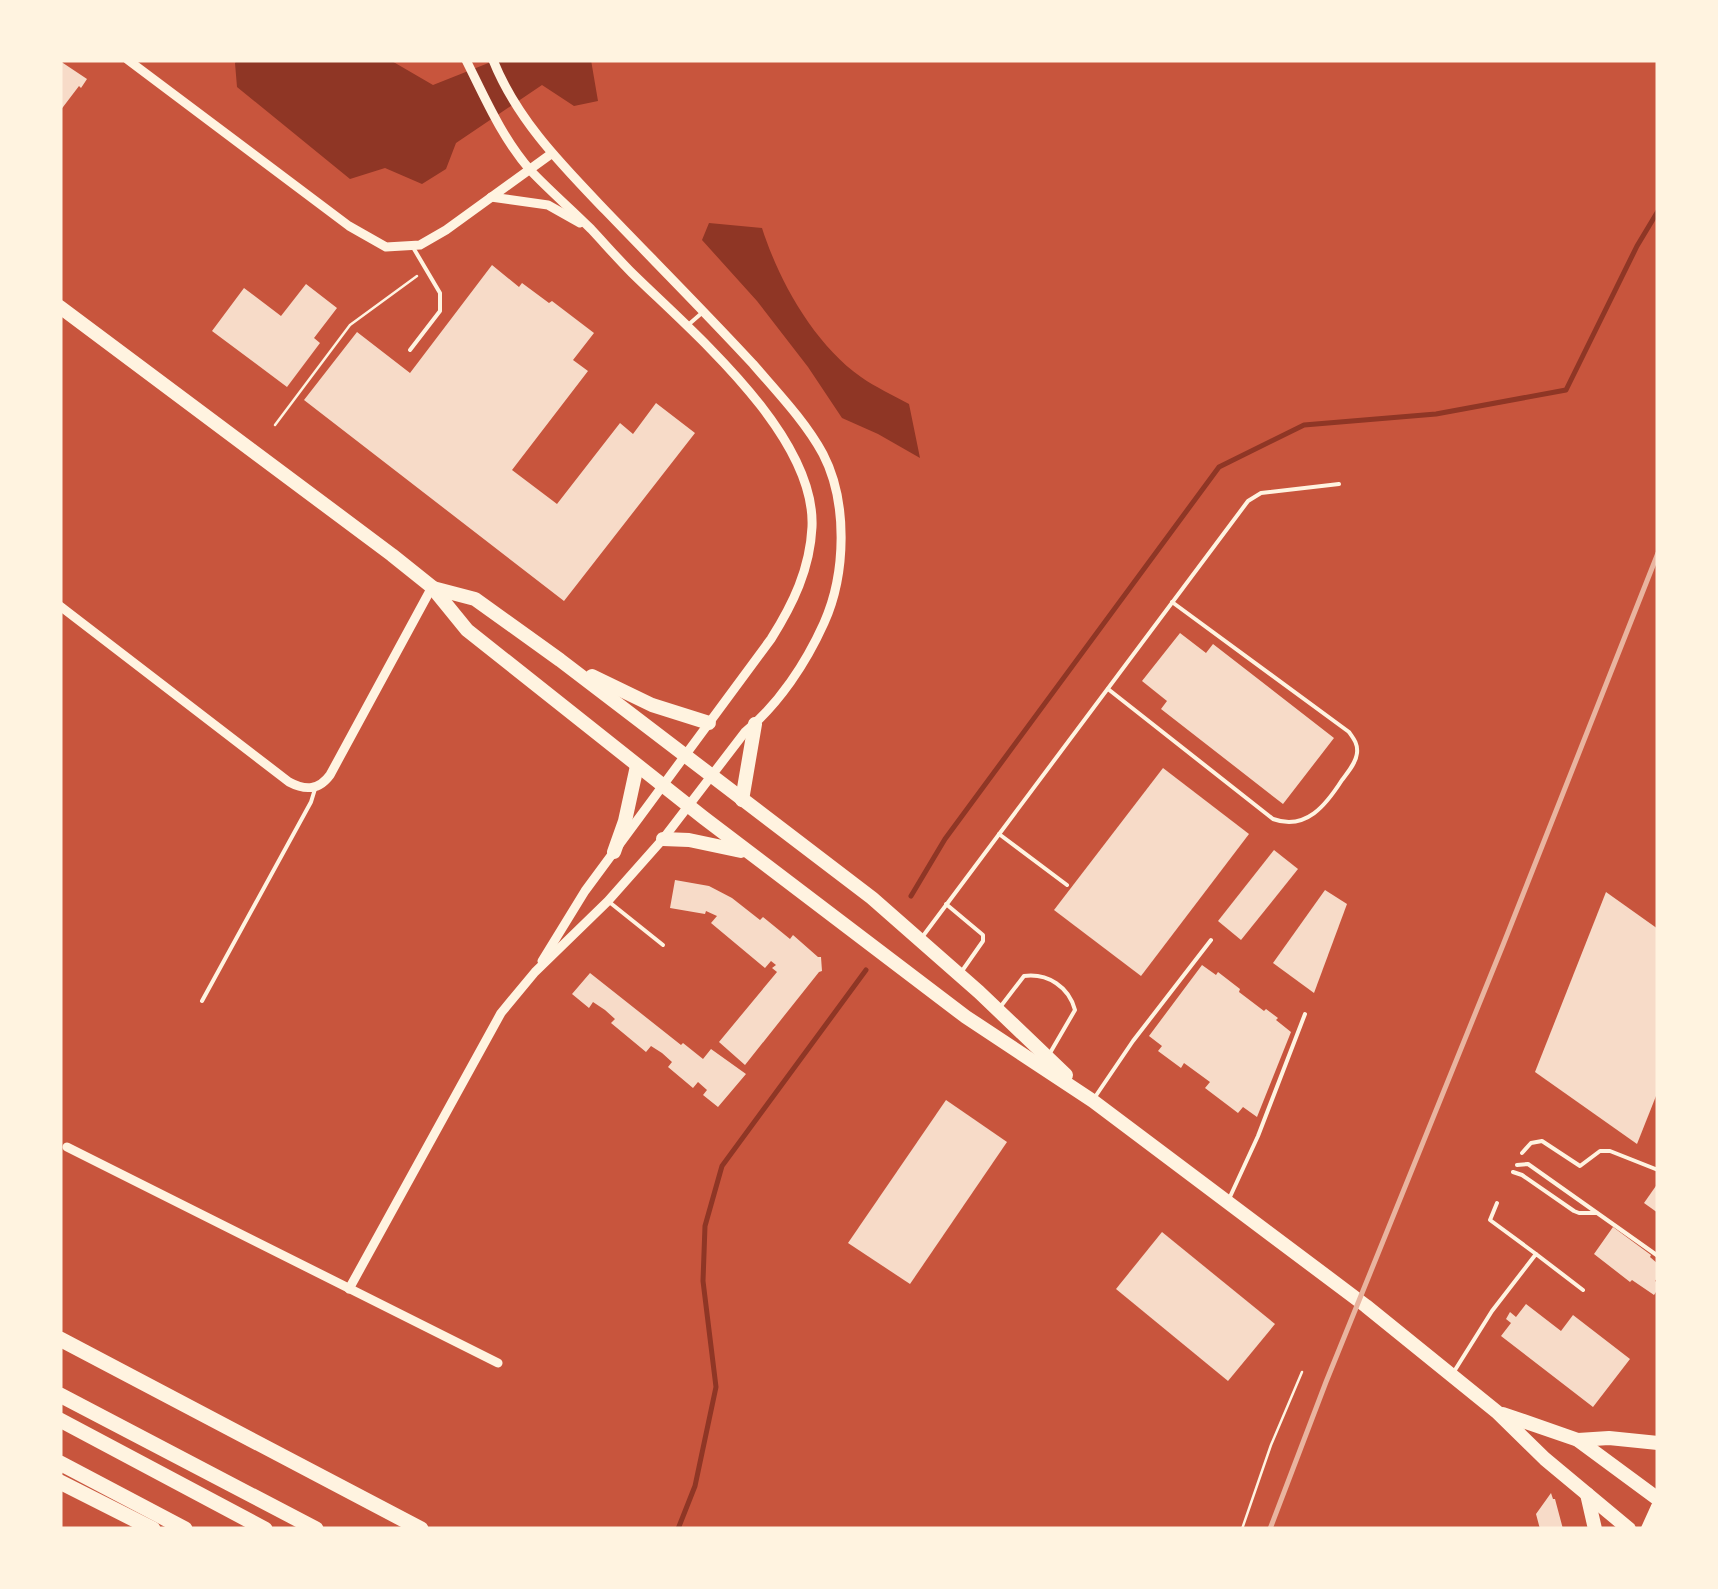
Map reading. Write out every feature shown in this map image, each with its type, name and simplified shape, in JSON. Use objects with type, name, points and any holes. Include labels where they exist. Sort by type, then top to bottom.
[{"type":"highway","points":[[60,1339],[421,1529]]},
{"type":"highway","points":[[60,1394],[316,1529]]},
{"type":"highway","points":[[60,1420],[265,1529]]},
{"type":"highway","points":[[60,1463],[185,1529]]},
{"type":"highway","points":[[60,1482],[152,1529]]},
{"type":"main road","points":[[60,307],[432,588],[467,630],[747,852],[966,1017],[1093,1101],[1366,1306],[1497,1412],[1545,1459],[1630,1529]]},
{"type":"main road","points":[[432,588],[475,599],[872,898],[1093,1101]]},
{"type":"main road","points":[[560,660],[652,706],[709,722]]},
{"type":"main road","points":[[742,800],[755,724]]},
{"type":"main road","points":[[614,852],[637,766]]},
{"type":"main road","points":[[662,839],[689,840],[747,852]]},
{"type":"main road","points":[[1497,1412],[1578,1440],[1658,1499]]},
{"type":"main road","points":[[1578,1440],[1609,1438],[1658,1443]]},
{"type":"main road","points":[[1588,1494],[1596,1529]]},
{"type":"main road","points":[[1648,1529],[1658,1507]]},
{"type":"street","points":[[128,60],[350,226],[386,247],[420,245],[552,154]]},
{"type":"street","points":[[466,60],[498,126],[530,170],[744,384],[777,429],[804,478],[812,524],[804,576],[788,612],[585,891],[535,972]]},
{"type":"street","points":[[349,1289],[501,1013],[662,839],[744,732],[802,666],[835,594],[842,544],[834,484],[824,455],[778,392],[552,154],[522,116],[493,60]]},
{"type":"street","points":[[491,197],[548,205],[591,229]]},
{"type":"street","points":[[60,606],[290,782],[315,788],[330,775],[432,588]]},
{"type":"street","points":[[67,1147],[498,1363]]},
{"type":"lane","points":[[410,350],[440,311],[440,293],[412,245]]},
{"type":"lane","points":[[688,326],[703,312]]},
{"type":"lane","points":[[920,940],[1248,502],[1261,493],[1339,484]]},
{"type":"lane","points":[[1108,689],[1274,819],[1286,824],[1306,819],[1326,804],[1358,758],[1357,744],[1349,732],[1172,602]]},
{"type":"lane","points":[[202,1001],[311,802],[315,788]]},
{"type":"lane","points":[[999,834],[1066,885]]},
{"type":"lane","points":[[608,901],[663,945]]},
{"type":"lane","points":[[946,904],[984,935],[960,975]]},
{"type":"lane","points":[[1093,1101],[1210,940]]},
{"type":"lane","points":[[998,1010],[1024,976],[1042,976],[1064,989],[1074,1010],[1047,1058]]},
{"type":"lane","points":[[1228,1203],[1305,1014]]},
{"type":"lane","points":[[1522,1154],[1531,1143],[1542,1140],[1580,1166],[1600,1151],[1610,1151],[1658,1170]]},
{"type":"lane","points":[[1516,1164],[1528,1164],[1658,1256]]},
{"type":"lane","points":[[1513,1172],[1580,1213],[1597,1212]]},
{"type":"lane","points":[[1497,1203],[1490,1220],[1583,1290]]},
{"type":"lane","points":[[1451,1376],[1492,1311],[1536,1254]]},
{"type":"path","points":[[274,425],[350,325],[426,267]]},
{"type":"path","points":[[1242,1529],[1302,1372]]},
{"type":"shaded area","points":[[237,60],[390,60],[433,85],[496,60],[591,60],[598,101],[574,106],[542,85],[456,143],[446,169],[422,184],[385,168],[350,179],[237,87]]},
{"type":"shaded area","points":[[709,223],[762,228],[788,290],[828,347],[861,377],[909,404],[920,458],[842,418],[757,301],[702,240]]},
{"type":"building","points":[[60,61],[87,79],[60,111]]},
{"type":"building","points":[[492,265],[519,287],[522,283],[549,303],[552,301],[594,333],[573,360],[588,371],[512,470],[557,504],[620,423],[633,434],[656,403],[695,433],[564,601],[304,400],[357,332],[410,373]]},
{"type":"building","points":[[306,284],[337,308],[314,338],[320,343],[287,387],[212,331],[244,288],[281,316]]},
{"type":"building","points":[[1180,633],[1206,653],[1213,644],[1334,738],[1283,804],[1161,709],[1167,701],[1142,681]]},
{"type":"building","points":[[1163,768],[1249,834],[1141,976],[1054,910]]},
{"type":"building","points":[[1274,850],[1298,869],[1241,940],[1218,921]]},
{"type":"building","points":[[675,880],[709,886],[732,898],[821,957],[822,971],[745,1065],[719,1042],[777,972],[772,968],[776,965],[771,961],[765,968],[711,923],[717,916],[706,911],[705,914],[670,908]]},
{"type":"building","points":[[1325,890],[1347,904],[1314,993],[1273,963]]},
{"type":"building","points":[[1606,892],[1658,929],[1658,1091],[1637,1144],[1535,1072]]},
{"type":"building","points":[[1202,965],[1216,975],[1218,972],[1291,1032],[1257,1117],[1243,1107],[1238,1113],[1205,1088],[1210,1082],[1184,1063],[1181,1068],[1158,1051],[1162,1046],[1149,1036]]},
{"type":"building","points":[[590,973],[681,1045],[703,1059],[711,1049],[746,1074],[718,1107],[703,1095],[707,1090],[698,1082],[693,1088],[668,1067],[672,1062],[662,1053],[651,1046],[646,1052],[611,1023],[615,1019],[605,1010],[593,1002],[589,1008],[572,994]]},
{"type":"building","points":[[946,1100],[1007,1142],[910,1284],[848,1243]]},
{"type":"building","points":[[1658,1183],[1658,1213],[1644,1203]]},
{"type":"building","points":[[1613,1227],[1658,1264],[1658,1289],[1654,1295],[1594,1254]]},
{"type":"building","points":[[1162,1232],[1275,1324],[1228,1381],[1116,1289]]},
{"type":"building","points":[[1526,1304],[1561,1331],[1573,1315],[1630,1359],[1593,1407],[1501,1336],[1511,1323],[1506,1319],[1510,1312],[1516,1317]]},
{"type":"building","points":[[1551,1493],[1563,1529],[1540,1529],[1536,1514]]},
{"type":"waterway","points":[[911,896],[945,839],[1219,467],[1304,425],[1436,414],[1566,390],[1658,211]]},
{"type":"waterway","points":[[678,1529],[695,1486],[716,1387],[703,1281],[705,1226],[722,1166],[866,970]]},
{"type":"railway","points":[[1270,1529],[1658,553]]}]
